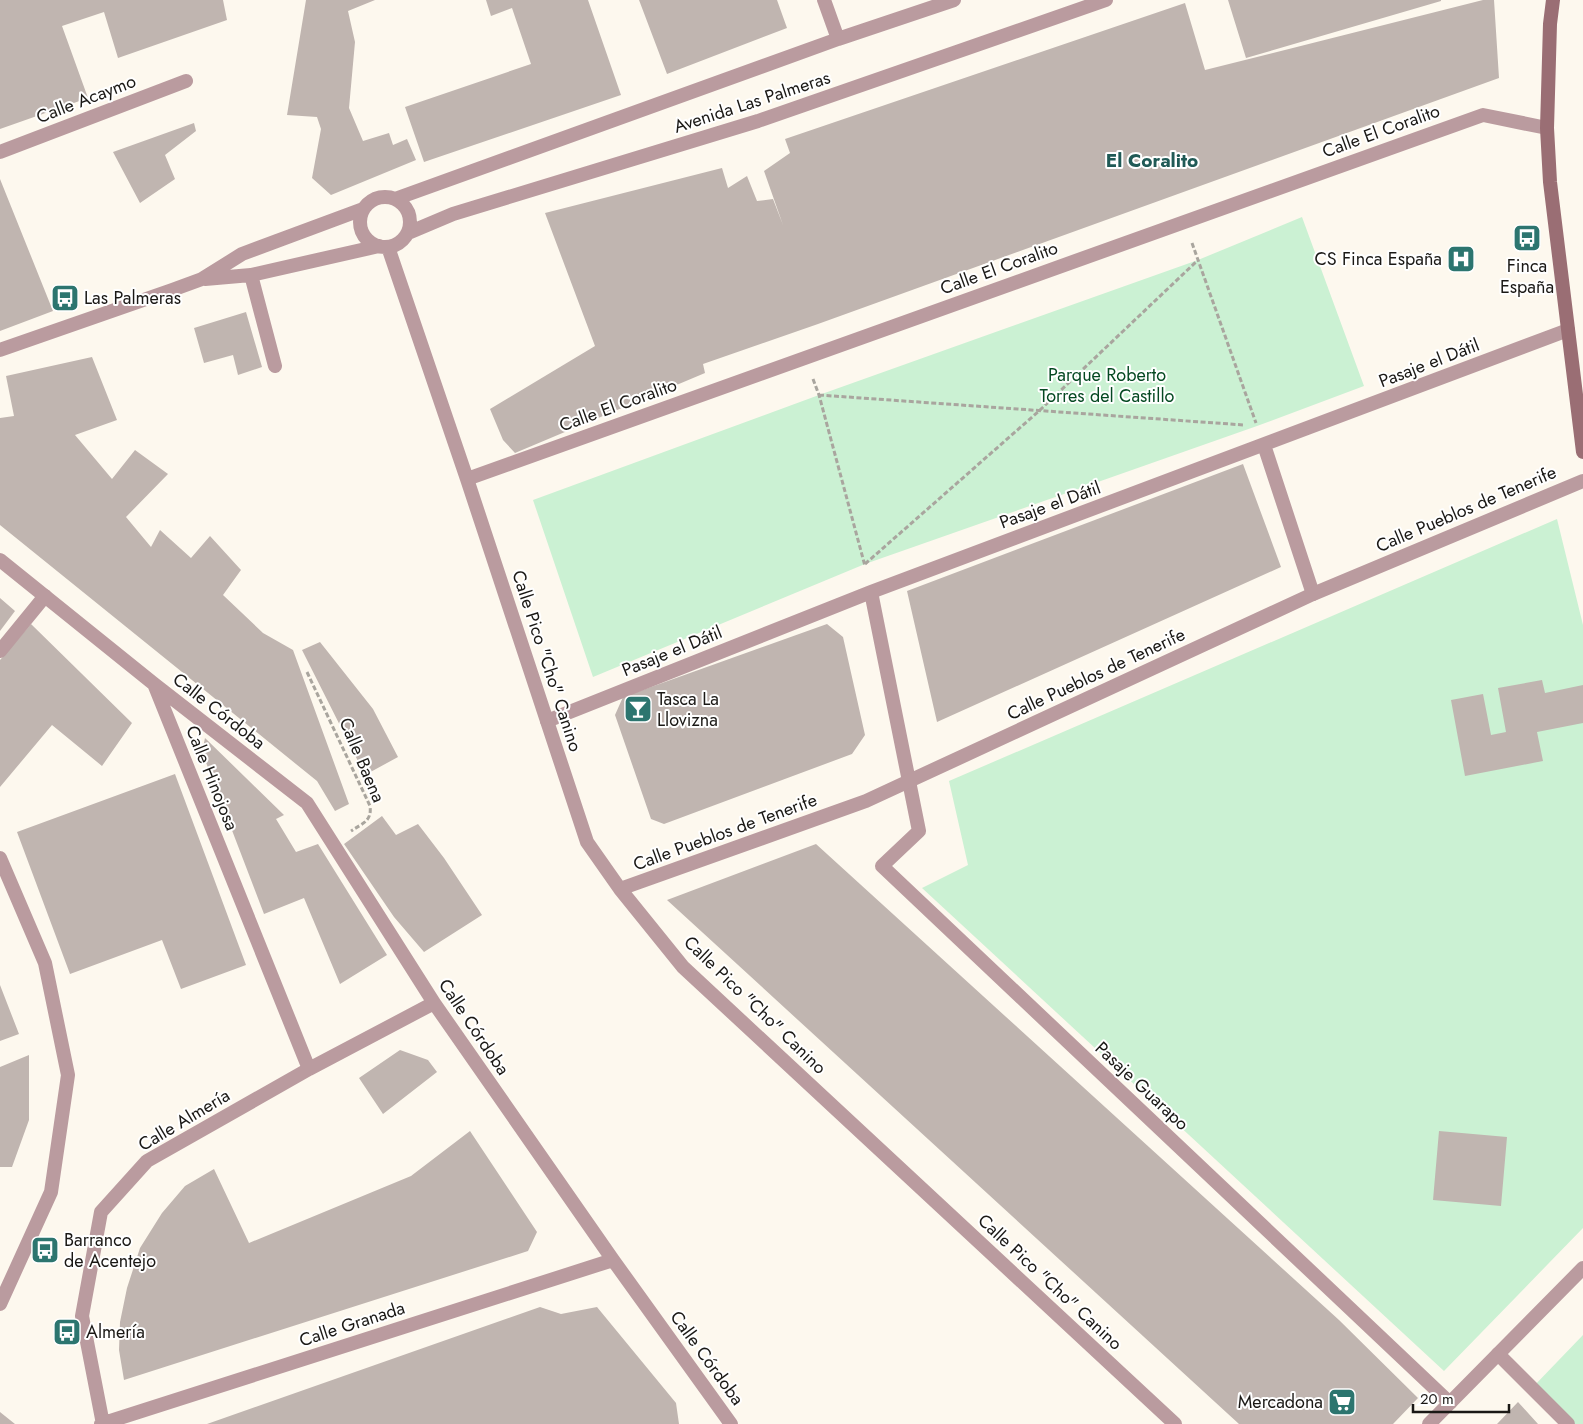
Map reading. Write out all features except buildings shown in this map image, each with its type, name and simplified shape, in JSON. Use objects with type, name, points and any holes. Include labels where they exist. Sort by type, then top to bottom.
[{"type":"main road","points":[[1553,0],[1550,24],[1547,128],[1550,182],[1583,452]]},
{"type":"street","points":[[824,0],[838,40]]},
{"type":"street","name":"Avenida Las Palmeras","points":[[395,198],[954,0]]},
{"type":"street","name":"Avenida Las Palmeras","points":[[408,233],[453,214],[758,121],[1106,0]]},
{"type":"street","name":"Calle Acaymo","points":[[0,152],[186,81]]},
{"type":"street","name":"Calle El Coralito","points":[[467,479],[1483,115],[1547,128]]},
{"type":"street","points":[[0,350],[202,279],[242,254],[363,209],[372,200],[383,197],[395,198],[406,207],[411,220],[408,233],[400,243],[251,275],[202,279]]},
{"type":"street","points":[[363,209],[360,218],[364,235],[371,242],[384,247]]},
{"type":"street","name":"Calle Pico \"Cho\" Canino","points":[[384,247],[467,479],[587,842],[620,890],[683,967],[1175,1424]]},
{"type":"street","points":[[251,275],[276,366]]},
{"type":"street","name":"Pasaje el Dátil","points":[[547,721],[871,592],[1568,330]]},
{"type":"street","points":[[1264,445],[1313,594]]},
{"type":"street","name":"Calle Pueblos de Tenerife","points":[[620,890],[866,801],[1313,594],[1583,481]]},
{"type":"street","name":"Calle Hinojosa","points":[[0,560],[154,684],[308,1069]]},
{"type":"street","points":[[871,592],[909,780]]},
{"type":"street","points":[[0,651],[45,596]]},
{"type":"street","name":"Calle Córdoba","points":[[154,684],[306,803],[434,1003],[613,1260],[732,1424]]},
{"type":"street","name":"Pasaje Guarapo","points":[[909,780],[919,831],[882,866],[1450,1402]]},
{"type":"street","points":[[0,858],[45,963],[68,1075],[51,1192],[0,1304]]},
{"type":"street","name":"Calle Almería","points":[[102,1424],[82,1316],[101,1212],[147,1161],[308,1069],[434,1003]]},
{"type":"street","name":"Calle Granada","points":[[102,1424],[613,1260]]},
{"type":"street","points":[[1429,1424],[1583,1268]]},
{"type":"street","points":[[1498,1354],[1568,1424]]},
{"type":"path","points":[[819,395],[1257,426],[1184,222]]},
{"type":"path","points":[[865,564],[1039,411],[1198,260]]},
{"type":"path","points":[[805,358],[819,395],[871,592]]},
{"type":"path","name":"Calle Baena","points":[[307,672],[370,806],[370,814],[366,821],[332,843]]},
{"type":"green space","name":"Parque Roberto Torres del Castillo","points":[[1302,217],[1364,386],[1257,426],[865,564],[593,677],[533,500],[819,395],[1198,260]]},
{"type":"green space","points":[[1557,519],[1583,625],[1583,1228],[1444,1371],[922,888],[968,865],[949,781]]},
{"type":"green space","points":[[1583,1335],[1583,1424],[1568,1424],[1532,1388]]},
{"type":"place","name":"Finca España","points":[[1527,238]]},
{"type":"place","name":"CS Finca España","points":[[1461,259]]},
{"type":"place","name":"Las Palmeras","points":[[65,298]]},
{"type":"place","name":"Tasca La Llovizna","points":[[638,709]]},
{"type":"place","name":"Barranco de Acentejo","points":[[45,1250]]},
{"type":"place","name":"Almería","points":[[67,1332]]},
{"type":"place","name":"Mercadona","points":[[1342,1402]]},
{"type":"district","name":"El Coralito","points":[[1152,160]]}]
